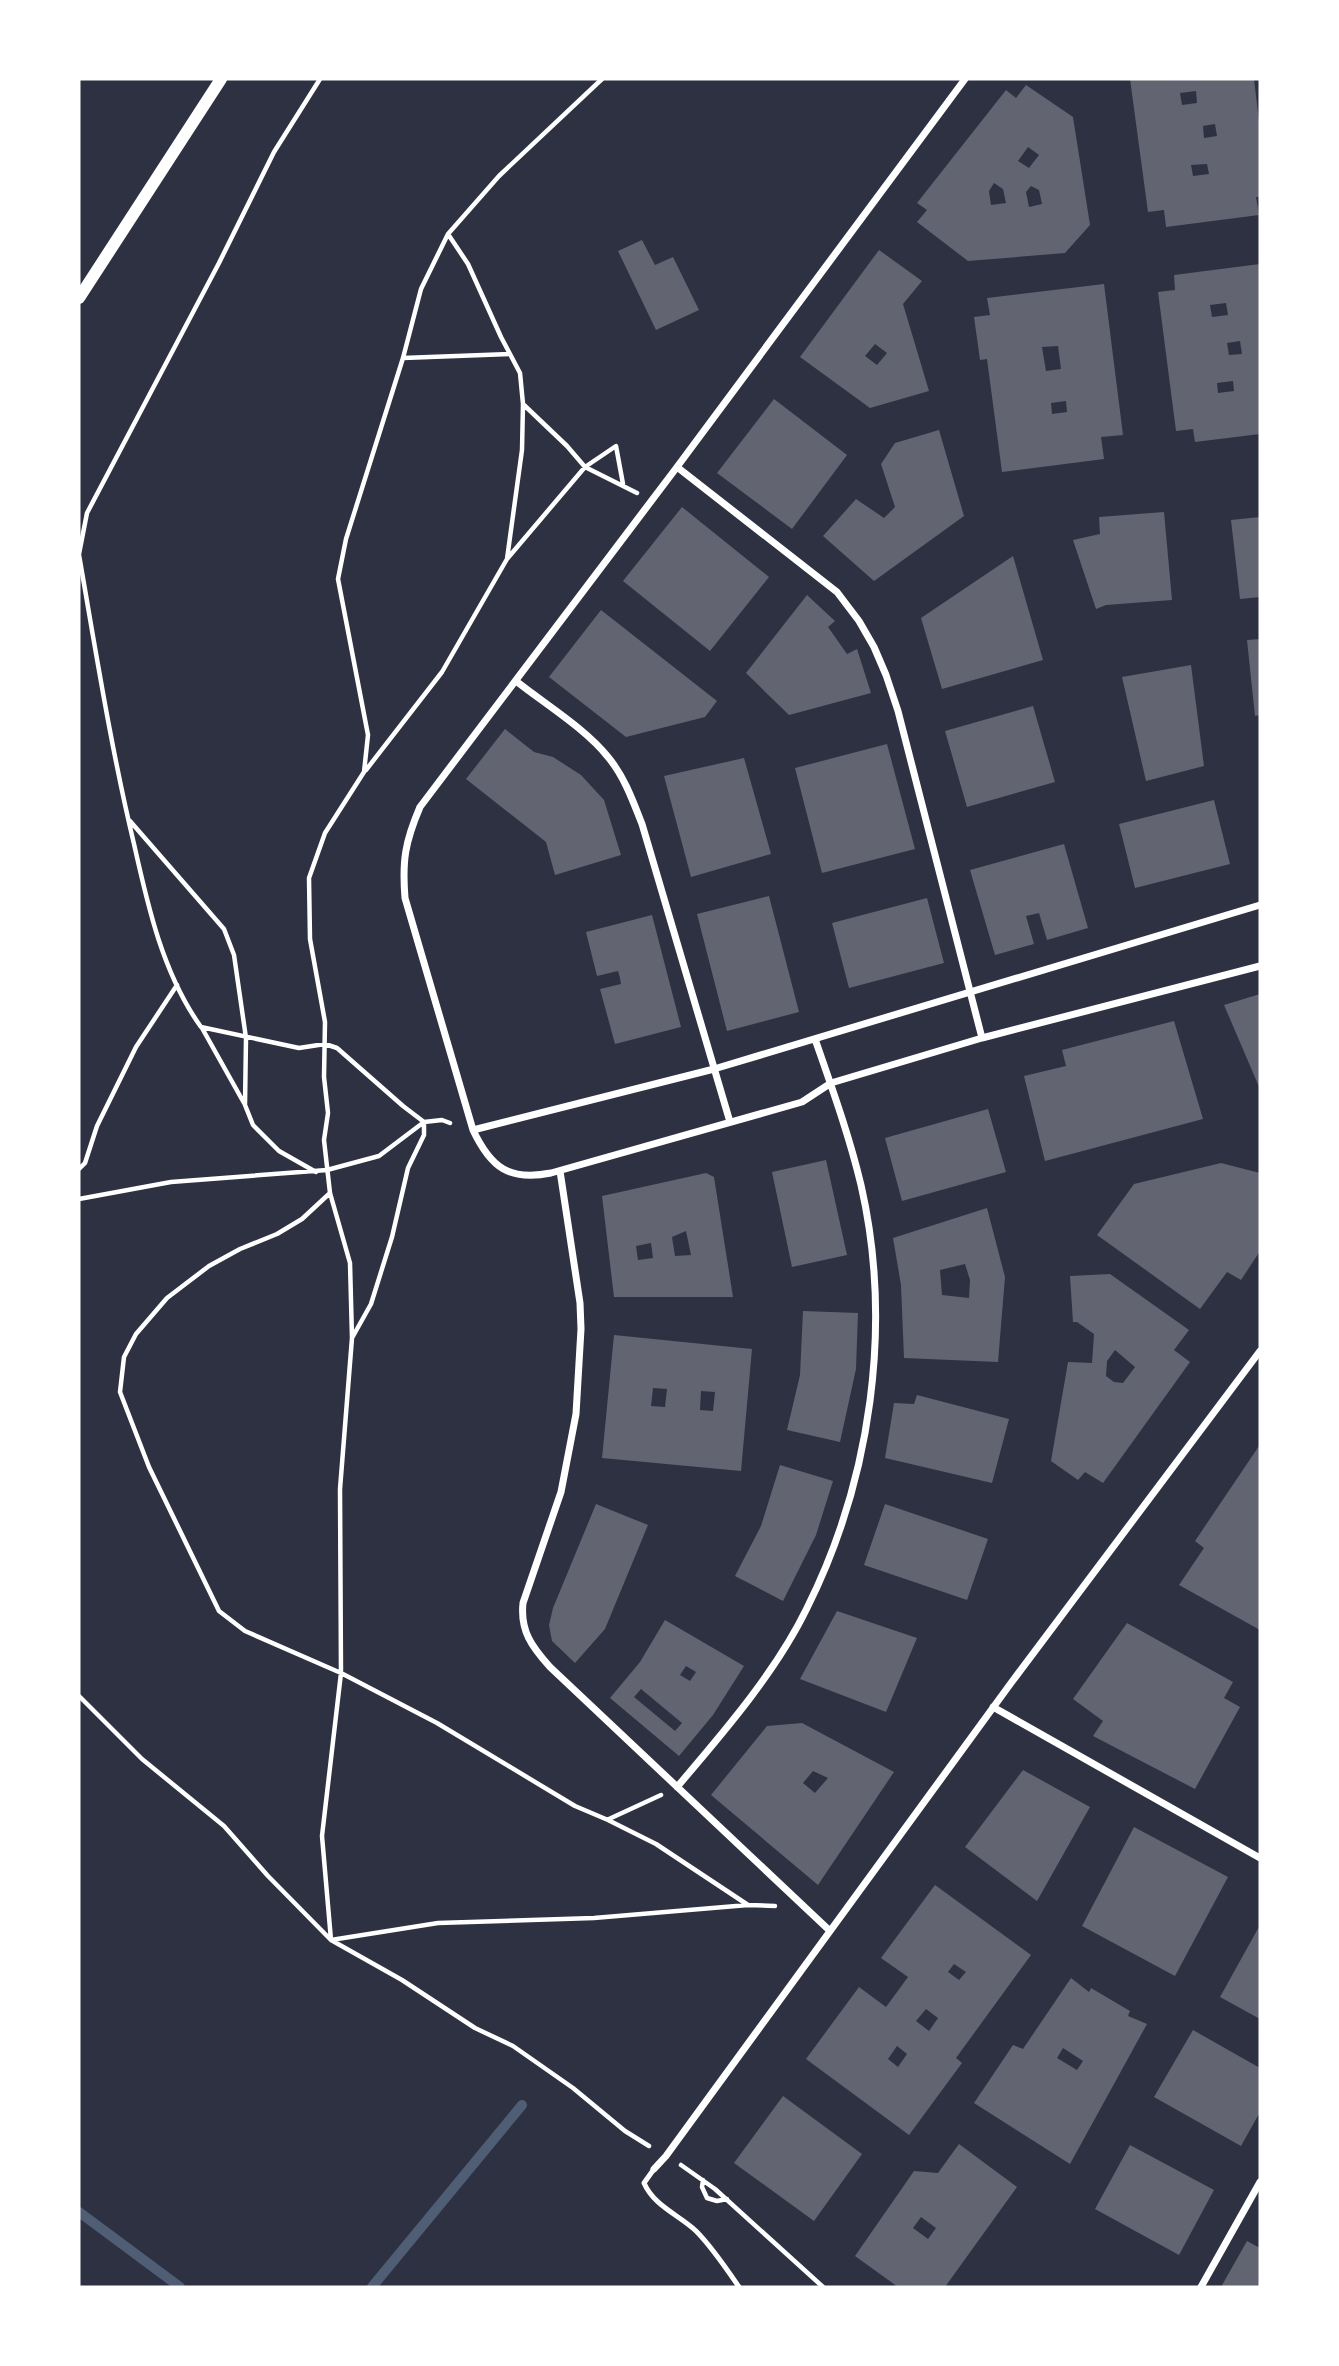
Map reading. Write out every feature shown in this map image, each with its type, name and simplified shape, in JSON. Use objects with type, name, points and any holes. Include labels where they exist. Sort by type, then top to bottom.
[{"type":"street","points":[[79,298],[221,79]]},
{"type":"street","points":[[965,79],[420,807],[406,846],[402,869],[405,898],[473,1130],[490,1159],[505,1171],[523,1176],[560,1171],[802,1102],[831,1083],[982,1038],[1260,965]]},
{"type":"street","points":[[677,467],[837,592],[874,647],[898,711],[982,1038]]},
{"type":"street","points":[[516,681],[598,745],[621,776],[642,824],[730,1122]]},
{"type":"street","points":[[473,1130],[714,1069],[1260,905]]},
{"type":"street","points":[[677,1787],[751,1695],[779,1656],[807,1609],[829,1557],[858,1465],[872,1392],[873,1258],[861,1187],[841,1112],[815,1039]]},
{"type":"street","points":[[560,1171],[580,1303],[576,1414],[561,1492],[523,1603],[524,1631],[530,1644],[550,1667],[829,1930]]},
{"type":"street","points":[[654,2169],[993,1707],[1260,1351]]},
{"type":"street","points":[[993,1707],[1260,1858]]},
{"type":"street","points":[[1201,2287],[1260,2182]]},
{"type":"lane","points":[[654,2169],[644,2183],[647,2191],[694,2229],[739,2287]]},
{"type":"path","points":[[316,1172],[279,1151],[253,1125],[245,1105],[186,1005],[152,922],[118,781],[79,555],[88,513],[274,152],[320,79]]},
{"type":"path","points":[[364,772],[368,735],[338,579],[346,539],[403,358],[421,289],[448,234],[499,176],[603,79]]},
{"type":"path","points":[[448,234],[468,264],[520,373],[523,404],[520,472],[507,559]]},
{"type":"path","points":[[403,358],[510,354]]},
{"type":"path","points":[[331,1940],[322,1836],[341,1673],[340,1489],[352,1338],[350,1264],[330,1193],[324,1140],[328,1113],[324,1077],[325,1022],[310,939],[309,878],[325,833],[364,772],[442,672],[507,559],[585,467],[616,446],[624,484],[585,467],[568,446],[523,404]]},
{"type":"path","points":[[79,519],[88,513]]},
{"type":"path","points":[[128,818],[224,929],[234,955],[247,1038],[245,1105]]},
{"type":"path","points":[[79,1169],[85,1163],[97,1126],[136,1047],[177,985]]},
{"type":"path","points":[[201,1027],[299,1048],[325,1044],[337,1048],[424,1122]]},
{"type":"path","points":[[79,1199],[171,1182],[327,1170],[379,1156],[424,1122]]},
{"type":"path","points":[[352,1338],[371,1304],[392,1237],[408,1168],[424,1135],[424,1122]]},
{"type":"path","points":[[330,1193],[302,1219],[277,1234],[240,1249],[209,1266],[167,1298],[136,1334],[124,1357],[120,1392],[149,1467],[219,1611],[245,1631],[341,1673],[438,1723],[575,1806],[608,1819],[656,1844],[748,1905]]},
{"type":"path","points":[[79,1696],[142,1759],[224,1826],[268,1876],[331,1940],[401,1980],[475,2028],[513,2046],[573,2088],[597,2109]]},
{"type":"path","points":[[608,1819],[677,1787]]},
{"type":"path","points":[[331,1940],[438,1923],[594,1918],[748,1905],[773,1905],[779,1910]]},
{"type":"path","points":[[703,2179],[702,2187],[707,2197],[717,2201],[727,2199]]},
{"type":"path","points":[[715,2189],[823,2287]]},
{"type":"building","points":[[1130,79],[1254,79],[1260,130],[1260,197],[1256,197],[1259,215],[1166,227],[1164,210],[1148,212]],"holes":[[[1196,91],[1197,103],[1182,105],[1180,93]],[[1215,124],[1217,136],[1204,138],[1203,126]],[[1207,164],[1209,174],[1193,176],[1191,165]]]},
{"type":"building","points":[[1026,85],[1073,117],[1090,225],[1065,253],[968,261],[917,222],[927,210],[917,203],[1006,90],[1016,98]],"holes":[[[1028,147],[1039,155],[1029,168],[1018,161]],[[994,183],[1003,189],[1006,203],[991,205],[989,191]],[[1031,186],[1039,190],[1042,204],[1029,207],[1026,192]]]},
{"type":"building","points":[[642,240],[655,265],[673,257],[699,310],[656,330],[618,251]]},
{"type":"building","points":[[879,250],[922,281],[903,304],[929,391],[870,408],[800,357]],"holes":[[[875,344],[887,353],[877,365],[865,356]]]},
{"type":"building","points":[[1260,264],[1260,434],[1195,442],[1193,429],[1176,431],[1158,292],[1175,290],[1174,275]],"holes":[[[1226,303],[1228,315],[1212,317],[1210,305]],[[1240,341],[1242,354],[1229,355],[1227,343]],[[1233,381],[1234,391],[1218,393],[1217,383]]]},
{"type":"building","points":[[1104,284],[1123,435],[1101,437],[1104,459],[1002,472],[987,359],[980,360],[974,317],[990,315],[987,298]],"holes":[[[1058,346],[1061,369],[1046,371],[1042,347]],[[1066,401],[1067,412],[1052,414],[1051,403]]]},
{"type":"building","points":[[774,399],[847,455],[792,529],[717,473]]},
{"type":"building","points":[[939,430],[964,516],[874,581],[823,536],[856,499],[884,518],[895,507],[881,464],[895,443]]},
{"type":"building","points":[[682,507],[769,577],[710,651],[623,581]]},
{"type":"building","points":[[1164,512],[1172,600],[1106,605],[1096,609],[1073,540],[1100,534],[1099,517]]},
{"type":"building","points":[[1260,517],[1260,597],[1240,599],[1231,520]]},
{"type":"building","points":[[1013,556],[1043,660],[942,689],[921,618]]},
{"type":"building","points":[[807,595],[835,621],[828,627],[847,654],[857,649],[871,693],[789,715],[746,673]]},
{"type":"building","points":[[601,610],[717,701],[705,717],[626,737],[549,677]]},
{"type":"building","points":[[1260,639],[1260,715],[1255,716],[1247,640]]},
{"type":"building","points":[[1191,665],[1204,766],[1146,781],[1122,677]]},
{"type":"building","points":[[1033,706],[1055,782],[967,807],[945,731]]},
{"type":"building","points":[[505,729],[534,752],[553,757],[581,775],[604,800],[621,855],[555,875],[546,842],[466,779]]},
{"type":"building","points":[[887,744],[915,849],[822,873],[795,768]]},
{"type":"building","points":[[744,758],[771,854],[691,877],[664,776]]},
{"type":"building","points":[[1214,800],[1230,864],[1135,888],[1119,824]]},
{"type":"building","points":[[1064,844],[1088,928],[1047,940],[1039,913],[1026,916],[1034,944],[995,955],[970,870]]},
{"type":"building","points":[[769,896],[799,1012],[727,1031],[697,914]]},
{"type":"building","points":[[927,898],[944,963],[849,988],[832,923]]},
{"type":"building","points":[[652,915],[681,1027],[615,1044],[600,989],[621,984],[620,978],[618,971],[597,976],[586,932]]},
{"type":"building","points":[[1260,994],[1260,1089],[1224,1005]]},
{"type":"building","points":[[1174,1021],[1203,1119],[1045,1161],[1024,1076],[1066,1066],[1062,1050]]},
{"type":"building","points":[[988,1109],[1006,1172],[902,1201],[885,1138]]},
{"type":"building","points":[[826,1160],[847,1255],[792,1267],[772,1172]]},
{"type":"building","points":[[1221,1163],[1260,1173],[1260,1251],[1241,1280],[1227,1272],[1200,1309],[1097,1235],[1134,1184]]},
{"type":"building","points":[[706,1173],[714,1177],[733,1297],[614,1297],[602,1196]],"holes":[[[686,1231],[691,1255],[675,1256],[672,1237]],[[651,1243],[653,1258],[638,1260],[636,1246]]]},
{"type":"building","points":[[987,1208],[1005,1277],[998,1362],[904,1358],[901,1285],[893,1238]],"holes":[[[965,1264],[970,1280],[969,1298],[942,1295],[940,1270]]]},
{"type":"building","points":[[1110,1274],[1189,1330],[1174,1350],[1190,1362],[1103,1483],[1085,1472],[1078,1480],[1051,1461],[1068,1362],[1092,1363],[1094,1334],[1073,1322],[1070,1276]],"holes":[[[1115,1350],[1135,1367],[1123,1383],[1114,1382],[1106,1376],[1107,1361]]]},
{"type":"building","points":[[803,1311],[858,1313],[856,1369],[840,1442],[787,1430],[800,1375]]},
{"type":"building","points":[[614,1335],[752,1349],[741,1471],[602,1458]],"holes":[[[653,1388],[667,1389],[665,1407],[651,1406]],[[701,1391],[715,1392],[713,1411],[700,1410]]]},
{"type":"building","points":[[917,1395],[1009,1419],[992,1483],[885,1458],[894,1403],[914,1404]]},
{"type":"building","points":[[1259,1446],[1260,1630],[1179,1585],[1204,1548],[1195,1541]]},
{"type":"building","points":[[780,1465],[833,1481],[816,1535],[783,1601],[735,1576],[761,1526]]},
{"type":"building","points":[[596,1504],[648,1525],[605,1629],[575,1663],[552,1641],[549,1625],[553,1608]]},
{"type":"building","points":[[885,1504],[988,1539],[967,1600],[864,1565]]},
{"type":"building","points":[[837,1611],[917,1638],[886,1712],[800,1679]]},
{"type":"building","points":[[665,1620],[744,1666],[713,1715],[679,1756],[610,1698],[640,1662]],"holes":[[[686,1666],[696,1672],[690,1681],[680,1675]],[[641,1689],[682,1723],[675,1731],[634,1697]]]},
{"type":"building","points":[[1127,1623],[1233,1682],[1224,1698],[1240,1707],[1195,1789],[1093,1736],[1103,1721],[1073,1699]]},
{"type":"building","points":[[802,1723],[894,1772],[818,1885],[711,1795],[767,1726]],"holes":[[[813,1771],[828,1778],[815,1793],[803,1783]]]},
{"type":"building","points":[[1023,1770],[1090,1807],[1037,1901],[965,1847]]},
{"type":"building","points":[[1134,1827],[1228,1877],[1175,1976],[1082,1926]]},
{"type":"building","points":[[935,1885],[1031,1955],[956,2058],[962,2063],[909,2135],[806,2059],[859,1987],[886,2007],[908,1977],[881,1958]],"holes":[[[954,1964],[966,1972],[959,1980],[948,1972]],[[926,2009],[938,2018],[929,2031],[916,2021]],[[897,2046],[907,2054],[898,2067],[888,2059]]]},
{"type":"building","points":[[1260,1925],[1260,2019],[1220,1997]]},
{"type":"building","points":[[1071,1978],[1089,1992],[1091,1988],[1130,2011],[1128,2016],[1147,2024],[1070,2164],[974,2103],[1013,2045],[1023,2049]],"holes":[[[1063,2048],[1083,2061],[1077,2070],[1057,2058]]]},
{"type":"building","points":[[1193,2030],[1260,2068],[1260,2112],[1241,2146],[1154,2097]]},
{"type":"building","points":[[783,2096],[862,2154],[814,2221],[734,2163]]},
{"type":"building","points":[[959,2144],[1017,2187],[945,2287],[898,2287],[855,2256],[914,2171],[938,2173]],"holes":[[[921,2217],[936,2228],[928,2239],[913,2228]]]},
{"type":"building","points":[[1130,2145],[1214,2190],[1179,2255],[1095,2209]]},
{"type":"building","points":[[1247,2241],[1260,2248],[1260,2287],[1221,2287]]},
{"type":"waterway","points":[[372,2287],[522,2105]]},
{"type":"waterway","points":[[79,2212],[180,2287]]}]
